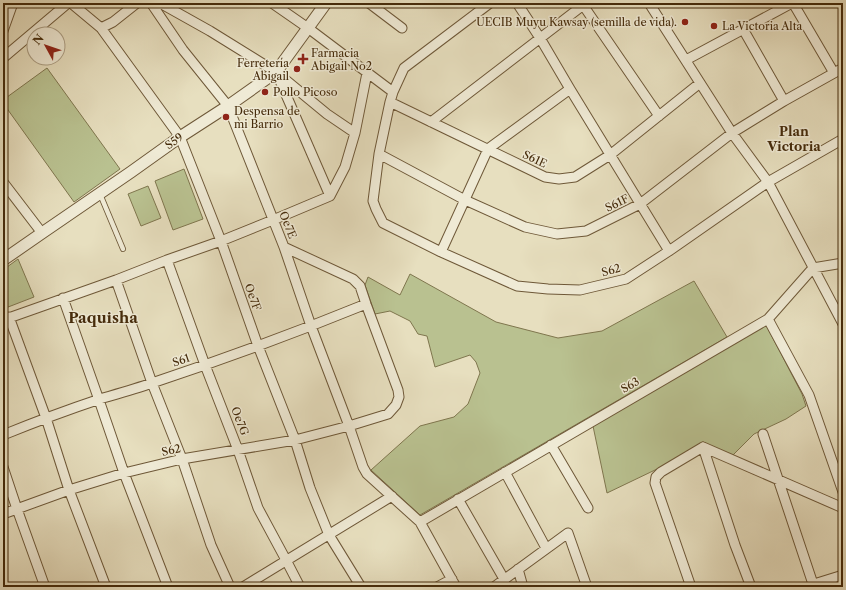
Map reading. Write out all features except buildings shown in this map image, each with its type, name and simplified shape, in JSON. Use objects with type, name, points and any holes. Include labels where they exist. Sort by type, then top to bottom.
[{"type":"street","points":[[3,31],[13,3]]},
{"type":"street","points":[[3,58],[68,3]]},
{"type":"street","name":"Oe7F","points":[[71,3],[101,28],[180,137],[221,241],[258,346],[295,440],[310,488],[329,535],[361,587]]},
{"type":"street","points":[[101,28],[113,22],[137,3]]},
{"type":"street","name":"Oe7E","points":[[151,3],[183,50],[228,106],[284,247],[311,326],[350,426],[363,467],[367,474],[392,496]]},
{"type":"street","points":[[160,3],[210,31],[276,72],[327,114],[355,133]]},
{"type":"street","points":[[272,3],[393,92]]},
{"type":"street","name":"S59","points":[[3,260],[276,72],[326,3]]},
{"type":"street","points":[[369,3],[402,28]]},
{"type":"street","points":[[379,154],[390,102],[404,68],[490,3]]},
{"type":"street","points":[[518,3],[669,251]]},
{"type":"street","points":[[686,60],[793,3],[834,73]]},
{"type":"street","points":[[431,122],[584,4],[659,116]]},
{"type":"street","points":[[651,4],[732,133],[768,182],[843,324]]},
{"type":"street","points":[[742,29],[784,101]]},
{"type":"street","name":"S61F","points":[[379,154],[465,200],[525,228],[557,234],[586,230],[640,204],[732,133],[784,101],[843,68]]},
{"type":"street","points":[[276,72],[330,196]]},
{"type":"street","points":[[106,587],[69,490],[46,418],[6,318],[116,280],[221,241],[330,196],[345,167],[355,133],[367,73]]},
{"type":"street","name":"S61E","points":[[390,102],[545,177],[559,179],[575,177],[610,155],[700,83]]},
{"type":"street","points":[[441,252],[488,149],[570,89]]},
{"type":"street","name":"S62","points":[[379,154],[373,201],[382,223],[441,252],[517,286],[580,290],[626,279],[768,182],[843,138]]},
{"type":"street","points":[[3,182],[42,233]]},
{"type":"street","points":[[284,247],[353,279],[360,286],[366,304]]},
{"type":"street","name":"Oe7G","points":[[167,260],[238,450],[258,508],[300,587]]},
{"type":"street","points":[[813,268],[843,263]]},
{"type":"street","name":"S63","points":[[420,522],[768,319],[813,268]]},
{"type":"street","points":[[116,280],[152,383],[182,459],[211,545],[230,587]]},
{"type":"street","points":[[63,298],[124,474],[168,587]]},
{"type":"street","name":"S62","points":[[3,514],[69,490],[124,474],[182,459],[295,440],[350,426],[388,414],[396,405],[399,397],[398,390],[366,304]]},
{"type":"street","name":"S61","points":[[3,435],[46,418],[258,346],[366,304]]},
{"type":"street","points":[[768,319],[810,396],[843,492]]},
{"type":"street","points":[[763,434],[814,586],[843,575]]},
{"type":"street","points":[[551,445],[588,508]]},
{"type":"street","points":[[703,447],[843,508]]},
{"type":"street","points":[[691,587],[655,483],[656,477],[661,472],[703,447]]},
{"type":"street","points":[[703,447],[735,545],[751,587]]},
{"type":"street","points":[[3,467],[46,587]]},
{"type":"street","points":[[505,472],[546,548]]},
{"type":"street","points":[[243,587],[392,496],[420,522],[454,583],[437,587]]},
{"type":"street","points":[[458,499],[504,579]]},
{"type":"street","points":[[494,587],[568,533],[587,587]]},
{"type":"street","points":[[518,569],[523,587]]},
{"type":"lane","points":[[100,194],[123,249]]},
{"type":"green space","points":[[47,68],[120,169],[74,202],[3,103],[3,100]]},
{"type":"green space","points":[[184,169],[203,219],[173,230],[155,181]]},
{"type":"green space","points":[[148,186],[161,218],[141,226],[128,194]]},
{"type":"green space","points":[[18,259],[34,297],[3,309],[3,270]]},
{"type":"green space","points":[[410,274],[496,322],[558,338],[602,331],[694,281],[727,337],[420,515],[371,470],[420,426],[454,417],[468,404],[480,373],[476,362],[470,355],[435,367],[427,336],[418,334],[410,321],[390,311],[375,314],[365,285],[368,277],[400,295]]},
{"type":"green space","points":[[766,325],[802,394],[806,406],[786,419],[754,434],[729,459],[703,447],[607,493],[593,426]]},
{"type":"place","name":"UECIB Muyu Kawsay (semilla de vida).","points":[[685,22]]},
{"type":"place","name":"La Victoria Alta","points":[[714,26]]},
{"type":"place","name":"Farmacia Abigail No2","points":[[303,59]]},
{"type":"place","name":"Ferretería Abigail","points":[[297,69]]},
{"type":"place","name":"Pollo Picoso","points":[[265,92]]},
{"type":"place","name":"Despensa de mi Barrio","points":[[226,117]]},
{"type":"district","name":"Plan Victoria","points":[[794,138]]},
{"type":"district","name":"Paquisha","points":[[103,318]]}]
